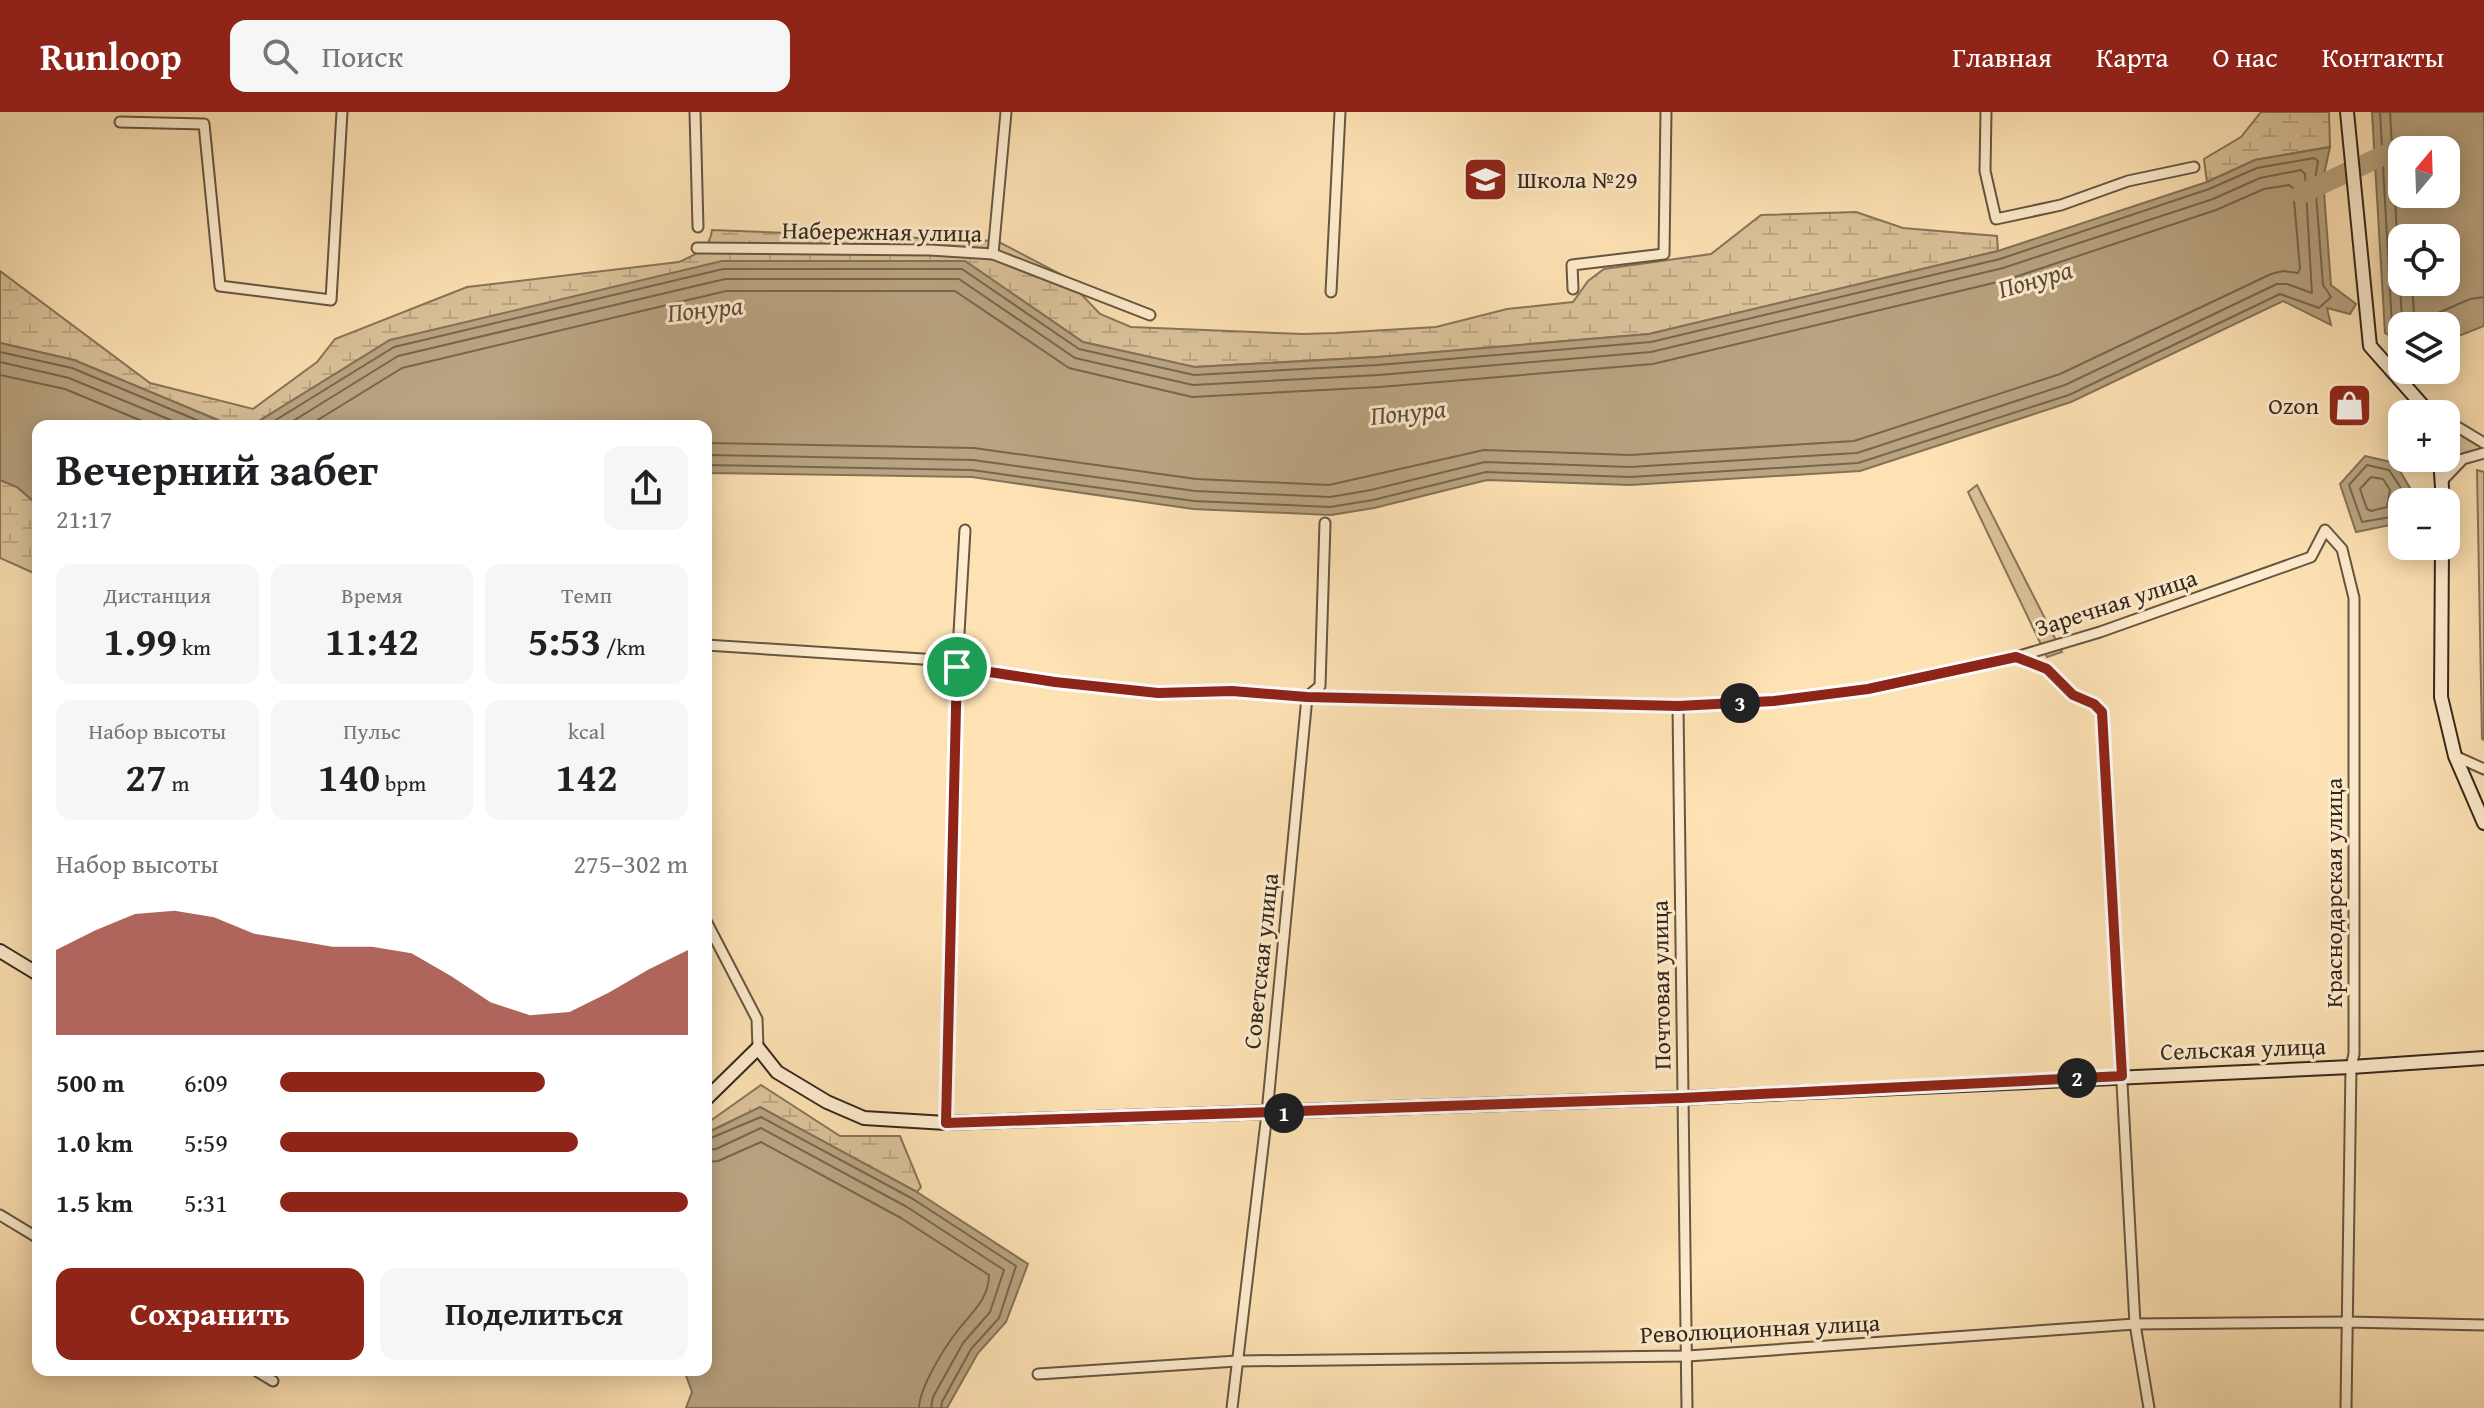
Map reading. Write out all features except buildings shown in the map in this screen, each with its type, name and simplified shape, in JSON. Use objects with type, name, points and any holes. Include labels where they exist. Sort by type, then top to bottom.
[{"type":"street","points":[[120,122],[204,124],[220,286],[331,300],[342,112]]},
{"type":"street","points":[[695,112],[698,227]]},
{"type":"street","points":[[993,254],[1006,112]]},
{"type":"street","points":[[1331,292],[1340,112]]},
{"type":"street","points":[[1573,289],[1572,265],[1664,254],[1666,112]]},
{"type":"street","points":[[1986,112],[1985,171],[1996,219],[2061,205],[2128,181],[2194,167]]},
{"type":"street","points":[[2347,112],[2370,346],[2418,400]]},
{"type":"street","name":"Набережная улица","points":[[697,248],[930,250],[993,254],[1150,315]]},
{"type":"street","points":[[2460,428],[2484,443]]},
{"type":"street","points":[[2443,480],[2463,459],[2484,453]]},
{"type":"street","points":[[2442,472],[2443,488]]},
{"type":"street","name":"Советская улица","points":[[1232,1408],[1267,1113],[1307,697],[1320,686],[1325,523]]},
{"type":"street","points":[[946,1123],[957,667],[965,530]]},
{"type":"street","name":"Заречная улица","points":[[712,645],[938,660],[957,667],[1055,682],[1158,693],[1232,691],[1307,697],[1678,706],[1774,701],[1868,689],[2016,657],[2100,632],[2311,557],[2325,530]]},
{"type":"street","name":"Краснодарская улица","points":[[2325,530],[2342,549],[2354,598],[2354,1054],[2351,1067],[2346,1408]]},
{"type":"street","points":[[2442,560],[2441,697],[2455,756],[2484,823]]},
{"type":"street","points":[[2016,657],[2047,669],[2073,695],[2094,704],[2102,712],[2135,1324],[2149,1408]]},
{"type":"street","name":"Почтовая улица","points":[[1678,706],[1687,1408]]},
{"type":"street","points":[[2455,756],[2484,769]]},
{"type":"street","points":[[712,933],[757,1019],[758,1048],[712,1093]]},
{"type":"street","points":[[0,951],[32,970]]},
{"type":"street","name":"Сельская улица","points":[[758,1048],[777,1072],[827,1102],[864,1118],[946,1123],[1682,1098],[2484,1058]]},
{"type":"street","points":[[0,1215],[32,1234]]},
{"type":"street","name":"Революционная улица","points":[[1038,1374],[1237,1361],[1688,1356],[2135,1324],[2347,1322],[2484,1325]]},
{"type":"street","points":[[265,1376],[273,1381]]},
{"type":"green space","points":[[2261,112],[2329,112],[2330,147],[2255,160],[2207,182],[2204,159],[2241,137]]},
{"type":"green space","points":[[1856,212],[1903,228],[1997,236],[1998,251],[1649,334],[1377,357],[1193,367],[1083,342],[965,261],[390,340],[261,420],[218,420],[74,360],[0,343],[0,271],[150,383],[253,409],[317,362],[335,339],[467,287],[679,262],[705,247],[712,230],[997,241],[1064,276],[1100,314],[1131,327],[1303,334],[1436,327],[1507,309],[1573,302],[1588,281],[1604,269],[1711,254],[1761,215]]},
{"type":"green space","points":[[2460,428],[2484,443],[2484,453],[2460,462]]},
{"type":"green space","points":[[2477,470],[2484,472],[2484,740],[2482,739]]},
{"type":"green space","points":[[0,480],[17,487],[32,500],[32,572],[0,558]]},
{"type":"green space","points":[[1977,485],[2062,652],[2047,657],[1968,492]]},
{"type":"green space","points":[[761,1085],[840,1136],[900,1136],[921,1187],[917,1192],[760,1107],[712,1130],[712,1120]]},
{"type":"water","points":[[2372,112],[2484,112],[2484,326],[2460,335],[2460,312],[2388,312],[2388,335],[2385,333]]},
{"type":"water","points":[[2330,147],[2323,179],[2331,285],[2356,304],[2350,314],[2327,308],[2331,325],[2283,301],[2071,402],[1860,471],[1630,485],[1487,480],[1374,508],[1331,515],[1193,509],[972,477],[712,473],[712,420],[261,420],[390,340],[722,261],[965,261],[1083,342],[1195,367],[1377,357],[1649,334],[1998,251],[2207,182],[2255,160]]},
{"type":"water","points":[[0,343],[74,360],[218,420],[32,420],[32,500],[17,487],[0,480]]},
{"type":"water","points":[[2365,456],[2388,461],[2388,472],[2400,472],[2410,488],[2388,488],[2388,525],[2356,532],[2340,484]]},
{"type":"water","points":[[760,1107],[917,1192],[1028,1264],[1006,1322],[978,1353],[947,1408],[686,1408],[692,1392],[686,1376],[712,1376],[712,1131]]},
{"type":"waterway","name":"Понура","points":[[2301,194],[2388,153]]},
{"type":"place","name":"Школа №29","points":[[1486,180]]},
{"type":"place","name":"Ozon","points":[[2350,406]]},
{"type":"route","points":[[2016,657],[2047,669],[2073,695],[2094,704],[2102,712],[2122,1076],[1682,1098],[946,1123],[957,667],[1158,693],[1232,691],[1307,697],[1678,706],[1774,701],[1868,689],[2016,657]]}]
